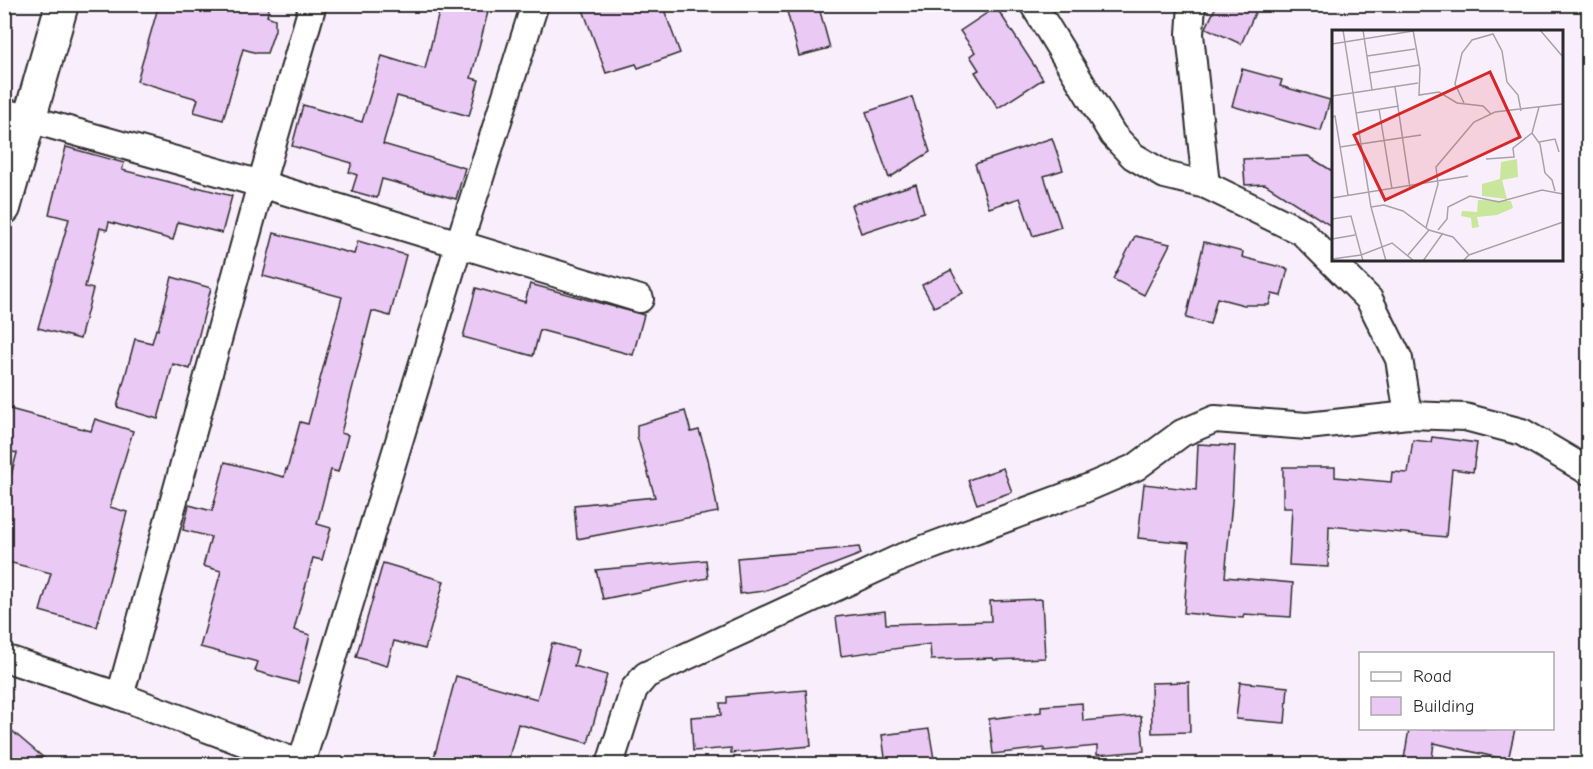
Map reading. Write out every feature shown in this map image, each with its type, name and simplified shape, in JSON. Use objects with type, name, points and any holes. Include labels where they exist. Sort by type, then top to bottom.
[{"type":"street","points":[[4,208],[17,115],[62,4]]},
{"type":"street","points":[[120,696],[313,4]]},
{"type":"street","points":[[4,658],[120,696],[301,764],[459,244],[535,4]]},
{"type":"street","points":[[1033,4],[1113,135],[1133,156],[1165,175],[1206,185],[1302,232],[1369,299],[1399,359],[1408,415]]},
{"type":"street","points":[[1192,4],[1190,34],[1206,185]]},
{"type":"street","points":[[17,115],[261,184],[640,298]]},
{"type":"street","points":[[610,765],[633,689],[646,675],[902,557],[1080,491],[1136,467],[1182,433],[1215,419],[1307,426],[1408,415],[1465,417],[1522,432],[1588,471]]},
{"type":"building","points":[[159,4],[270,4],[267,16],[275,19],[275,30],[267,53],[243,49],[223,120],[194,112],[198,99],[137,81]]},
{"type":"building","points":[[441,4],[490,4],[471,78],[479,80],[469,116],[397,96],[383,144],[465,168],[456,199],[382,179],[377,198],[352,191],[357,175],[349,172],[352,163],[292,146],[303,105],[362,122],[382,56],[425,69]]},
{"type":"building","points":[[581,4],[662,4],[680,53],[638,68],[636,64],[606,73]]},
{"type":"building","points":[[785,4],[818,4],[830,48],[799,56]]},
{"type":"building","points":[[1217,4],[1259,4],[1241,44],[1206,28]]},
{"type":"building","points":[[996,7],[1043,79],[998,108],[975,72],[979,70],[970,56],[975,52],[960,31]]},
{"type":"building","points":[[1242,69],[1282,80],[1280,86],[1330,100],[1321,131],[1232,106]]},
{"type":"building","points":[[912,97],[930,152],[889,178],[866,112]]},
{"type":"building","points":[[1052,138],[1063,170],[1044,176],[1061,227],[1033,236],[1020,198],[989,208],[975,164]]},
{"type":"building","points":[[66,147],[124,163],[122,170],[232,196],[222,233],[178,222],[173,240],[109,222],[107,230],[100,228],[85,287],[93,289],[80,339],[38,328],[69,219],[49,214]]},
{"type":"building","points":[[1308,156],[1332,171],[1332,227],[1265,184],[1245,185],[1243,159]]},
{"type":"building","points":[[916,184],[924,212],[861,233],[851,205]]},
{"type":"building","points":[[274,233],[354,254],[358,241],[406,255],[390,316],[372,311],[341,433],[348,435],[338,472],[331,470],[317,524],[331,528],[322,560],[313,558],[294,630],[310,635],[298,683],[255,671],[258,662],[200,647],[221,571],[203,566],[211,537],[183,530],[189,505],[212,511],[225,462],[284,477],[300,422],[308,424],[342,297],[263,276]]},
{"type":"building","points":[[1135,236],[1170,244],[1144,295],[1113,279]]},
{"type":"building","points":[[1204,242],[1243,252],[1242,257],[1288,269],[1281,296],[1272,294],[1269,305],[1244,305],[1217,298],[1210,324],[1186,318]]},
{"type":"building","points":[[951,270],[963,293],[934,307],[922,285]]},
{"type":"building","points":[[172,277],[211,288],[190,369],[173,364],[158,419],[117,407],[135,339],[152,343],[156,329],[158,330]]},
{"type":"building","points":[[530,284],[644,315],[633,355],[540,330],[533,356],[463,337],[476,288],[525,302]]},
{"type":"building","points":[[10,409],[91,431],[95,419],[133,431],[110,507],[127,512],[97,627],[40,611],[51,573],[4,561],[4,501],[17,453],[4,450],[4,428]]},
{"type":"building","points":[[685,411],[691,432],[699,430],[708,459],[718,512],[577,539],[574,505],[655,497],[637,436],[637,425]]},
{"type":"building","points":[[1432,437],[1477,443],[1473,472],[1452,469],[1446,537],[1329,526],[1328,567],[1289,565],[1292,508],[1283,508],[1283,467],[1335,467],[1335,477],[1391,482],[1392,472],[1408,473],[1413,440],[1431,442]]},
{"type":"building","points":[[1198,444],[1235,446],[1225,577],[1293,583],[1291,617],[1244,614],[1243,618],[1184,613],[1189,543],[1138,538],[1144,484],[1196,490]]},
{"type":"building","points":[[1003,468],[1012,492],[977,504],[968,480]]},
{"type":"building","points":[[859,547],[861,554],[764,591],[740,594],[737,558]]},
{"type":"building","points":[[706,560],[708,578],[603,599],[596,570]]},
{"type":"building","points":[[383,563],[444,581],[425,649],[394,641],[387,666],[356,657]]},
{"type":"building","points":[[1042,599],[1045,658],[931,660],[930,644],[841,656],[836,617],[885,611],[886,624],[991,621],[990,601]]},
{"type":"building","points":[[552,643],[578,650],[574,666],[607,675],[588,743],[518,724],[507,765],[432,765],[456,676],[537,699]]},
{"type":"building","points":[[1189,682],[1190,732],[1152,733],[1151,683]]},
{"type":"building","points":[[1240,682],[1288,687],[1285,723],[1236,719]]},
{"type":"building","points":[[806,690],[811,746],[731,753],[731,748],[693,751],[691,717],[721,715],[720,703],[727,703],[727,697]]},
{"type":"building","points":[[1082,703],[1083,721],[1141,716],[1144,751],[1097,755],[1097,746],[1044,751],[1044,748],[993,754],[989,719],[1041,712],[1041,706]]},
{"type":"building","points":[[4,724],[52,765],[4,765]]},
{"type":"building","points":[[929,729],[935,765],[886,765],[882,735]]},
{"type":"building","points":[[1409,730],[1515,730],[1508,760],[1434,743],[1431,765],[1403,765]]}]
